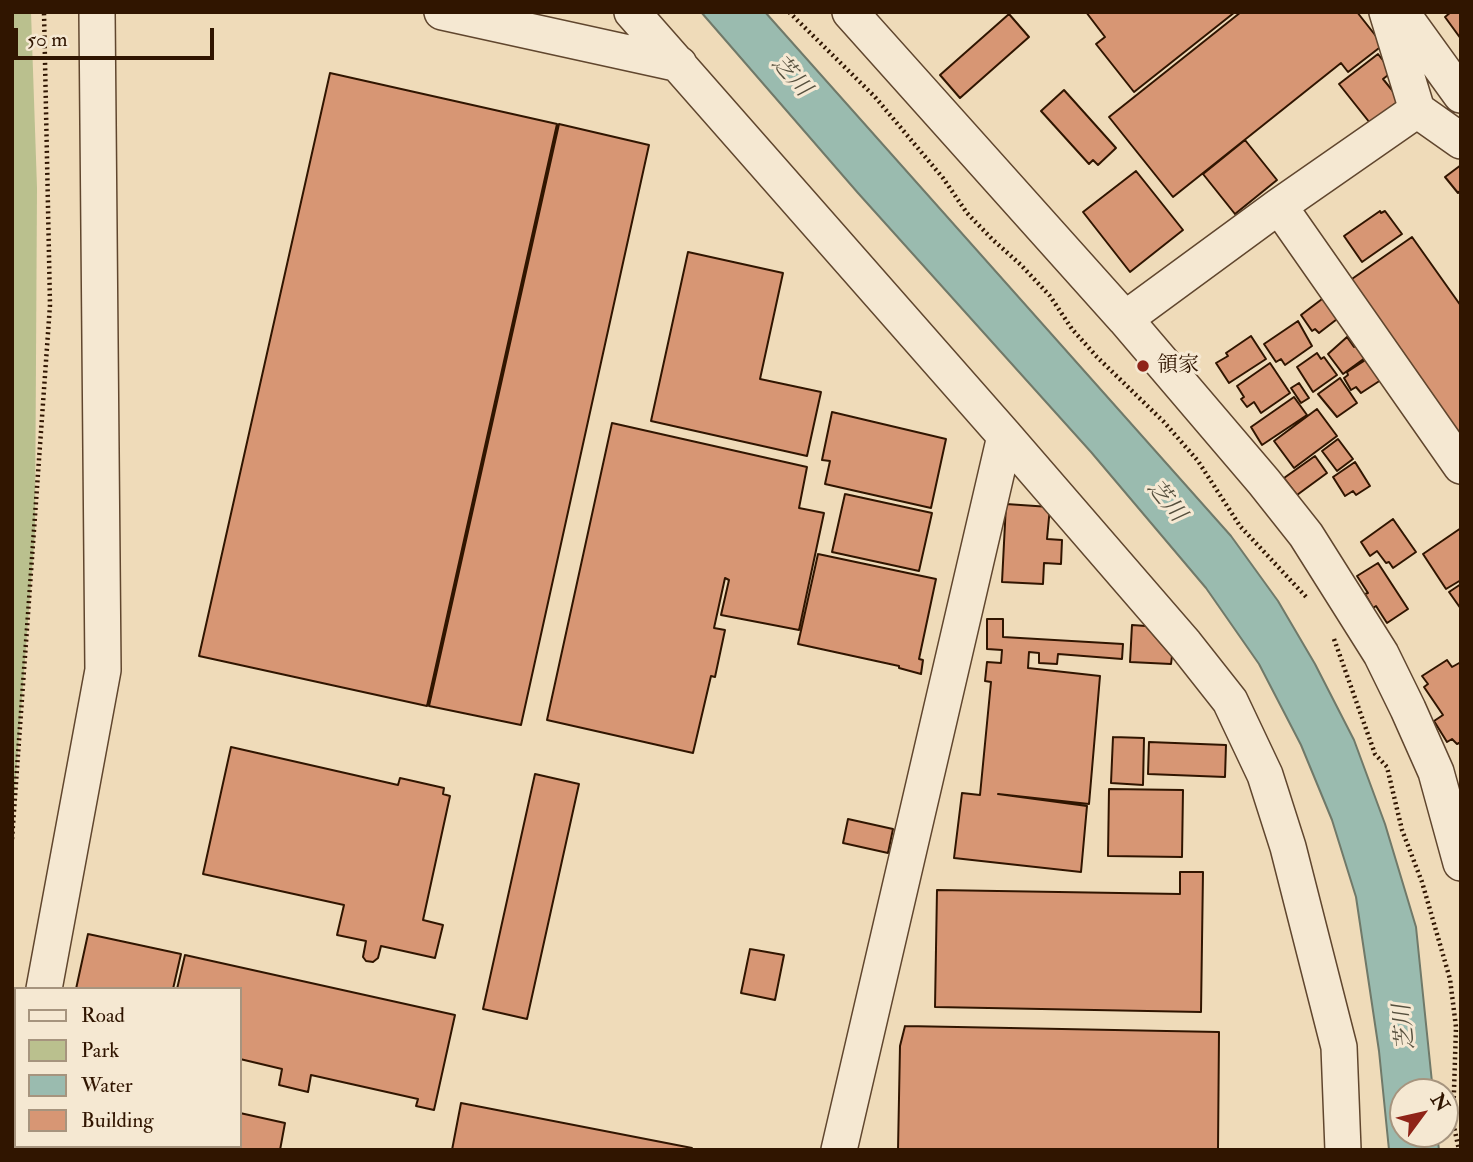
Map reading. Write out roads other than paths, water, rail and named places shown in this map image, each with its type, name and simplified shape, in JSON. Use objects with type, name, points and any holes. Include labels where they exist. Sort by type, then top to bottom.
[{"type":"street","points":[[44,987],[103,670],[97,12]]},
{"type":"street","points":[[442,12],[679,64]]},
{"type":"street","points":[[632,12],[1005,436],[1185,644],[1230,701],[1265,775],[1284,835],[1336,1034],[1339,1047],[1343,1150]]},
{"type":"street","points":[[850,12],[1125,319],[1306,535],[1381,654],[1408,709],[1448,764],[1461,863]]},
{"type":"street","points":[[1387,12],[1417,110],[1461,141]]},
{"type":"street","points":[[1401,12],[1461,95]]},
{"type":"street","points":[[1125,319],[1279,206],[1417,110]]},
{"type":"street","points":[[1279,206],[1461,466]]},
{"type":"street","points":[[839,1150],[1005,436]]},
{"type":"water","name":"芝川","points":[[701,12],[765,12],[1231,536],[1278,601],[1315,664],[1354,740],[1385,824],[1416,927],[1432,1078],[1389,1078],[1389,1148],[1439,1150],[1389,1150],[1379,1051],[1356,897],[1332,820],[1301,745],[1259,664],[1206,588],[1091,452],[858,193]]},
{"type":"place","name":"領家","points":[[1143,366]]}]
